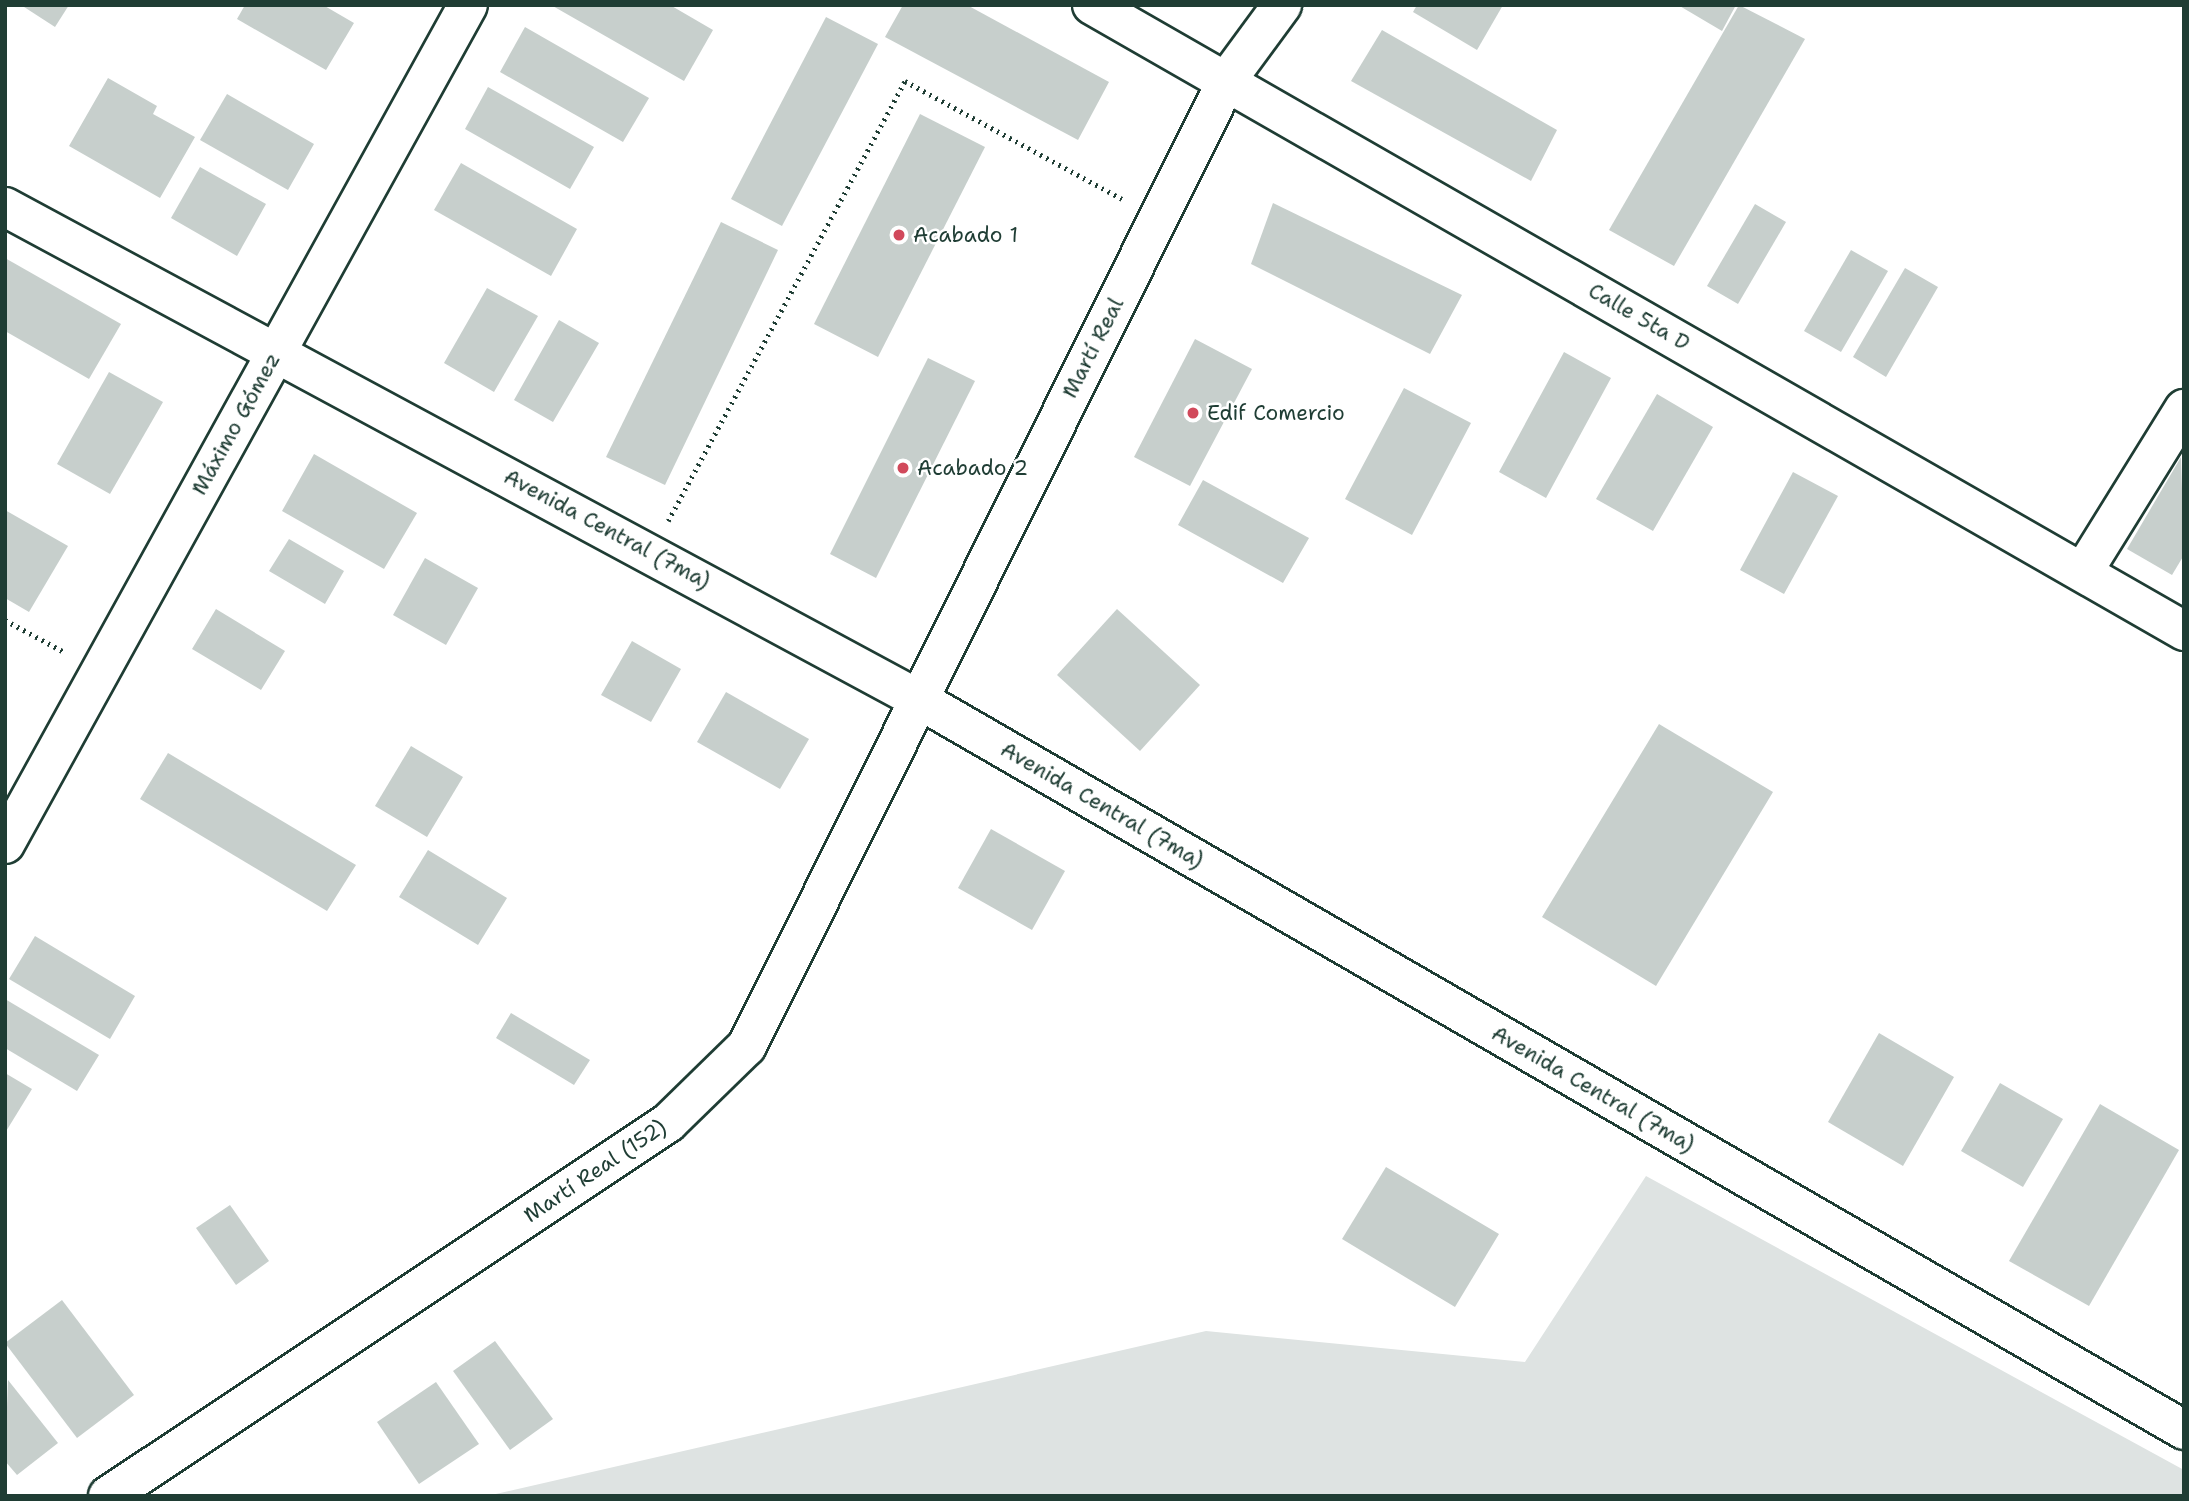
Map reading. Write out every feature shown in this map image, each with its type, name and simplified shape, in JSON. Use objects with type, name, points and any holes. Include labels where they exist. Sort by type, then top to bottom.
[{"type":"street","name":"Máximo Gómez","points":[[5,844],[468,5]]},
{"type":"street","name":"Calle 5ta D","points":[[1092,5],[1227,79],[2184,631]]},
{"type":"street","name":"Martí Real","points":[[918,699],[1227,79],[1282,5]]},
{"type":"street","name":"Avenida Central (7ma)","points":[[5,207],[651,552],[918,699],[2184,1430]]},
{"type":"street","points":[[2083,572],[2184,409]]},
{"type":"street","name":"Martí Real (152)","points":[[108,1496],[668,1124],[747,1046],[918,699]]},
{"type":"path","points":[[651,552],[905,81],[1158,219]]},
{"type":"path","points":[[5,620],[101,672]]},
{"type":"shaded area","points":[[1646,1176],[2184,1470],[2184,1496],[487,1496],[1206,1331],[1525,1362]]},
{"type":"building","points":[[21,5],[69,5],[55,27]]},
{"type":"building","points":[[245,5],[323,5],[354,23],[326,70],[237,19]]},
{"type":"building","points":[[551,5],[670,5],[713,30],[684,81]]},
{"type":"building","points":[[903,5],[967,5],[1109,82],[1078,140],[885,37]]},
{"type":"building","points":[[1417,5],[1503,5],[1477,50],[1413,12]]},
{"type":"building","points":[[1678,5],[1736,5],[1722,31]]},
{"type":"building","points":[[1739,5],[1805,39],[1674,266],[1609,230]]},
{"type":"building","points":[[826,17],[878,44],[782,226],[731,199]]},
{"type":"building","points":[[525,27],[649,98],[623,142],[500,72]]},
{"type":"building","points":[[1382,30],[1557,130],[1531,181],[1351,81]]},
{"type":"building","points":[[108,78],[157,106],[153,114],[195,137],[160,198],[69,146]]},
{"type":"building","points":[[488,87],[594,147],[570,189],[465,129]]},
{"type":"building","points":[[227,94],[314,144],[288,190],[200,140]]},
{"type":"building","name":"Acabado 1","points":[[920,114],[985,147],[878,357],[814,324]]},
{"type":"building","points":[[461,163],[577,229],[551,276],[434,210]]},
{"type":"building","points":[[200,167],[266,204],[237,256],[171,218]]},
{"type":"building","points":[[1273,203],[1462,295],[1430,354],[1251,264]]},
{"type":"building","points":[[1755,204],[1786,222],[1738,304],[1707,286]]},
{"type":"building","points":[[721,222],[778,250],[665,485],[606,457]]},
{"type":"building","points":[[1851,250],[1888,271],[1841,352],[1804,331]]},
{"type":"building","points":[[5,258],[121,324],[89,379],[5,331]]},
{"type":"building","points":[[1905,268],[1938,287],[1886,377],[1853,357]]},
{"type":"building","points":[[487,288],[538,316],[494,392],[444,363]]},
{"type":"building","points":[[559,320],[599,343],[553,422],[514,400]]},
{"type":"building","name":"Edif Comercio","points":[[1195,339],[1252,369],[1190,486],[1134,457]]},
{"type":"building","points":[[1564,352],[1611,378],[1546,498],[1499,472]]},
{"type":"building","name":"Acabado 2","points":[[928,358],[975,381],[876,578],[830,554]]},
{"type":"building","points":[[109,372],[163,402],[110,494],[57,464]]},
{"type":"building","points":[[1404,388],[1471,423],[1412,535],[1345,499]]},
{"type":"building","points":[[1657,394],[1713,427],[1653,531],[1596,499]]},
{"type":"building","points":[[314,454],[417,513],[384,569],[282,511]]},
{"type":"building","points":[[2181,457],[2184,555],[2172,575],[2127,549]]},
{"type":"building","points":[[1793,472],[1838,496],[1784,594],[1740,570]]},
{"type":"building","points":[[1203,480],[1309,538],[1283,583],[1178,525]]},
{"type":"building","points":[[5,510],[68,546],[29,612],[5,598]]},
{"type":"building","points":[[289,539],[344,571],[325,604],[269,571]]},
{"type":"building","points":[[425,558],[478,588],[446,645],[393,615]]},
{"type":"building","points":[[216,609],[285,651],[261,690],[192,649]]},
{"type":"building","points":[[1117,609],[1200,685],[1140,751],[1057,675]]},
{"type":"building","points":[[632,641],[681,669],[651,722],[601,695]]},
{"type":"building","points":[[726,692],[809,739],[780,789],[697,742]]},
{"type":"building","points":[[1659,724],[1773,792],[1656,986],[1542,917]]},
{"type":"building","points":[[411,746],[463,777],[427,837],[375,806]]},
{"type":"building","points":[[168,753],[356,865],[327,911],[140,799]]},
{"type":"building","points":[[991,829],[1065,871],[1032,930],[958,888]]},
{"type":"building","points":[[428,850],[507,898],[478,945],[399,897]]},
{"type":"building","points":[[35,936],[135,996],[110,1039],[9,979]]},
{"type":"building","points":[[5,999],[99,1055],[77,1091],[5,1048]]},
{"type":"building","points":[[511,1013],[590,1060],[574,1085],[496,1038]]},
{"type":"building","points":[[1879,1033],[1954,1077],[1903,1166],[1828,1122]]},
{"type":"building","points":[[5,1073],[32,1089],[5,1133]]},
{"type":"building","points":[[2000,1083],[2063,1119],[2023,1187],[1961,1151]]},
{"type":"building","points":[[2100,1104],[2179,1150],[2089,1306],[2009,1261]]},
{"type":"building","points":[[1386,1167],[1499,1234],[1455,1307],[1342,1239]]},
{"type":"building","points":[[230,1205],[269,1261],[236,1285],[196,1228]]},
{"type":"building","points":[[62,1300],[134,1395],[77,1438],[5,1343]]},
{"type":"building","points":[[495,1341],[553,1419],[510,1450],[453,1371]]},
{"type":"building","points":[[8,1380],[58,1443],[17,1475],[5,1461]]},
{"type":"building","points":[[436,1382],[479,1444],[419,1484],[377,1422]]},
{"type":"place","name":"Acabado 1","points":[[899,235]]},
{"type":"place","name":"Edif Comercio","points":[[1193,413]]},
{"type":"place","name":"Acabado 2","points":[[903,468]]}]
